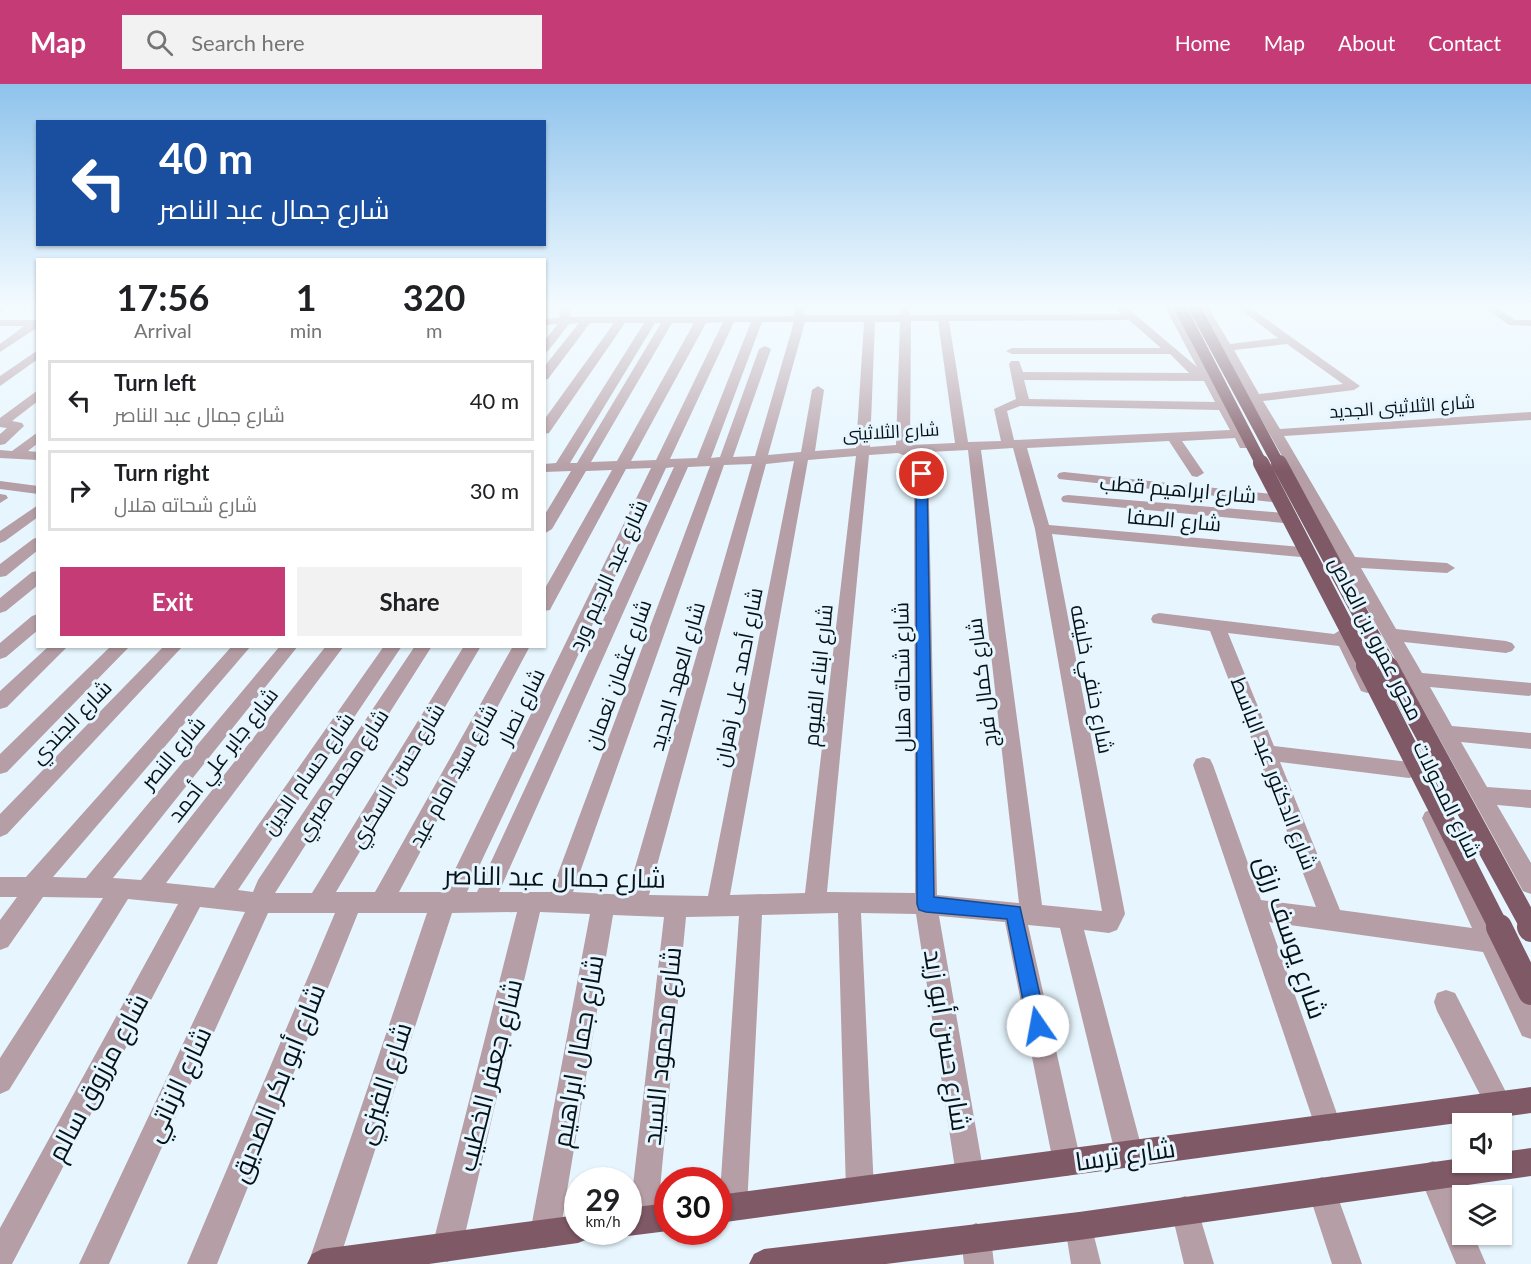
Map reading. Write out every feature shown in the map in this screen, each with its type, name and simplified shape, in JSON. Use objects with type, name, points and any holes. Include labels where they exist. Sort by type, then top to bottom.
[{"type":"main road","name":"محور عمرو بن العاص","points":[[1201,362],[1445,818],[1530,1014]]},
{"type":"main road","name":"محور عمرو بن العاص","points":[[1224,362],[1531,929]]},
{"type":"main road","name":"شارع ترسا","points":[[732,1207],[1531,1100]]},
{"type":"main road","points":[[764,1264],[978,1251],[1079,1226],[1531,1162]]},
{"type":"main road","points":[[322,1264],[564,1231]]},
{"type":"street","points":[[0,382],[26,362]]},
{"type":"street","points":[[546,427],[592,362]]},
{"type":"street","points":[[561,467],[622,362]]},
{"type":"street","points":[[546,526],[644,362]]},
{"type":"street","points":[[546,602],[676,362]]},
{"type":"street","name":"شارع نصار","points":[[446,903],[709,362]]},
{"type":"street","points":[[715,461],[740,362]]},
{"type":"street","points":[[715,461],[759,362]]},
{"type":"street","name":"شارع العهد الجديد","points":[[635,905],[761,460],[786,362]]},
{"type":"street","name":"شارع ابناء الفيوم","points":[[815,903],[863,451],[868,362]]},
{"type":"street","points":[[903,451],[904,362]]},
{"type":"street","name":"شارع كمال فرج","points":[[951,362],[968,447],[1023,913],[1067,1162]]},
{"type":"street","points":[[1015,362],[1023,398],[1021,403],[1224,406]]},
{"type":"street","points":[[1044,362],[1048,376]]},
{"type":"street","points":[[1188,362],[1204,373]]},
{"type":"street","name":"شارع المحولات","points":[[1199,362],[1284,518],[1530,1014]]},
{"type":"street","name":"شارع المحولات","points":[[1234,362],[1350,562],[1479,795],[1528,873]]},
{"type":"street","points":[[1254,398],[1354,386],[1320,362]]},
{"type":"street","points":[[1018,376],[1204,373],[1236,366]]},
{"type":"street","name":"شارع أحمد على زهران","points":[[717,906],[818,390]]},
{"type":"street","points":[[0,441],[17,426],[4,424],[4,421],[36,396]]},
{"type":"street","name":"شارع حنفي خليفه","points":[[1021,403],[1005,405],[1000,409],[1043,529],[1114,914],[1109,922]]},
{"type":"street","name":"شارع الثلاثينى الجديد","points":[[1276,433],[1531,416]]},
{"type":"street","name":"شارع الثلاثينى","points":[[546,468],[761,460],[863,451],[903,451],[1239,434]]},
{"type":"street","points":[[15,455],[36,437]]},
{"type":"street","points":[[1174,438],[1197,473]]},
{"type":"street","name":"شارع شحاته هلال","points":[[921,450],[926,904]]},
{"type":"street","points":[[0,454],[36,456]]},
{"type":"street","name":"شارع عثمان نعمان","points":[[558,902],[715,461]]},
{"type":"street","name":"شارع عبد الرحيم ورد","points":[[483,903],[683,463]]},
{"type":"street","points":[[1064,476],[1273,498]]},
{"type":"street","points":[[0,495],[36,490]]},
{"type":"street","points":[[0,495],[36,496]]},
{"type":"street","name":"شارع ابراهيم قطب","points":[[1068,499],[1284,518]]},
{"type":"street","points":[[0,538],[36,511]]},
{"type":"street","name":"شارع الصفا","points":[[1043,529],[1301,552]]},
{"type":"street","points":[[0,572],[36,544]]},
{"type":"street","points":[[1350,562],[1448,568]]},
{"type":"street","points":[[0,608],[36,578]]},
{"type":"street","points":[[1159,619],[1345,641]]},
{"type":"street","points":[[0,653],[36,622]]},
{"type":"street","name":"شارع الدكتور عبد الباسط","points":[[1217,626],[1332,920]]},
{"type":"street","points":[[1390,634],[1506,646]]},
{"type":"street","points":[[0,702],[58,648]]},
{"type":"street","points":[[0,766],[120,648]]},
{"type":"street","name":"شارع الجندي","points":[[0,828],[173,648]]},
{"type":"street","points":[[0,939],[34,887],[241,648]]},
{"type":"street","name":"شارع النصر","points":[[91,888],[288,648]]},
{"type":"street","name":"شارع جابر علي أحمد","points":[[146,891],[334,648]]},
{"type":"street","name":"شارع حسام الدين","points":[[207,897],[393,648]]},
{"type":"street","name":"شارع محمد صبري","points":[[261,903],[266,887],[423,648]]},
{"type":"street","name":"شارع حسن السكري","points":[[318,903],[472,648]]},
{"type":"street","name":"شارع سيد امام عيد","points":[[381,903],[521,648]]},
{"type":"street","points":[[1416,679],[1528,689]]},
{"type":"street","points":[[1444,733],[1531,741]]},
{"type":"street","points":[[1267,753],[1409,770]]},
{"type":"street","name":"شارع يوسف رزق","points":[[1203,765],[1329,1128]]},
{"type":"street","points":[[1479,795],[1531,799]]},
{"type":"street","name":"شارع جمال عبد الناصر","points":[[0,886],[122,888],[261,903],[558,902],[676,907],[849,902],[926,904],[1109,922]]},
{"type":"street","points":[[0,1081],[122,888]]},
{"type":"street","name":"شارع مرزوق سالم","points":[[0,1257],[207,897]]},
{"type":"street","name":"شارع جعفر الخطيب","points":[[447,1247],[531,902]]},
{"type":"street","points":[[849,902],[860,1190]]},
{"type":"street","name":"شارع الزناتي","points":[[94,1264],[261,903]]},
{"type":"street","name":"شارع أبو بكر الصديق","points":[[202,1264],[351,903]]},
{"type":"street","name":"شارع الفيزي","points":[[322,1264],[446,903]]},
{"type":"street","name":"شارع جمال ابراهيم","points":[[545,1233],[603,904]]},
{"type":"street","points":[[729,1167],[751,904]]},
{"type":"street","name":"شارع حسن أبو زيد","points":[[926,904],[970,1175]]},
{"type":"street","name":"شارع محمود السيد","points":[[646,1220],[676,907]]},
{"type":"street","points":[[1252,909],[1493,942]]},
{"type":"street","points":[[1069,918],[1129,1153]]},
{"type":"street","points":[[1446,1002],[1499,1106]]},
{"type":"street","points":[[1433,1175],[1471,1264]]},
{"type":"street","points":[[1322,1191],[1347,1264]]},
{"type":"street","points":[[1185,1210],[1199,1264]]},
{"type":"street","points":[[1079,1226],[1086,1264]]},
{"type":"route","points":[[922,474],[926,904],[1014,912],[1038,1026]]}]
